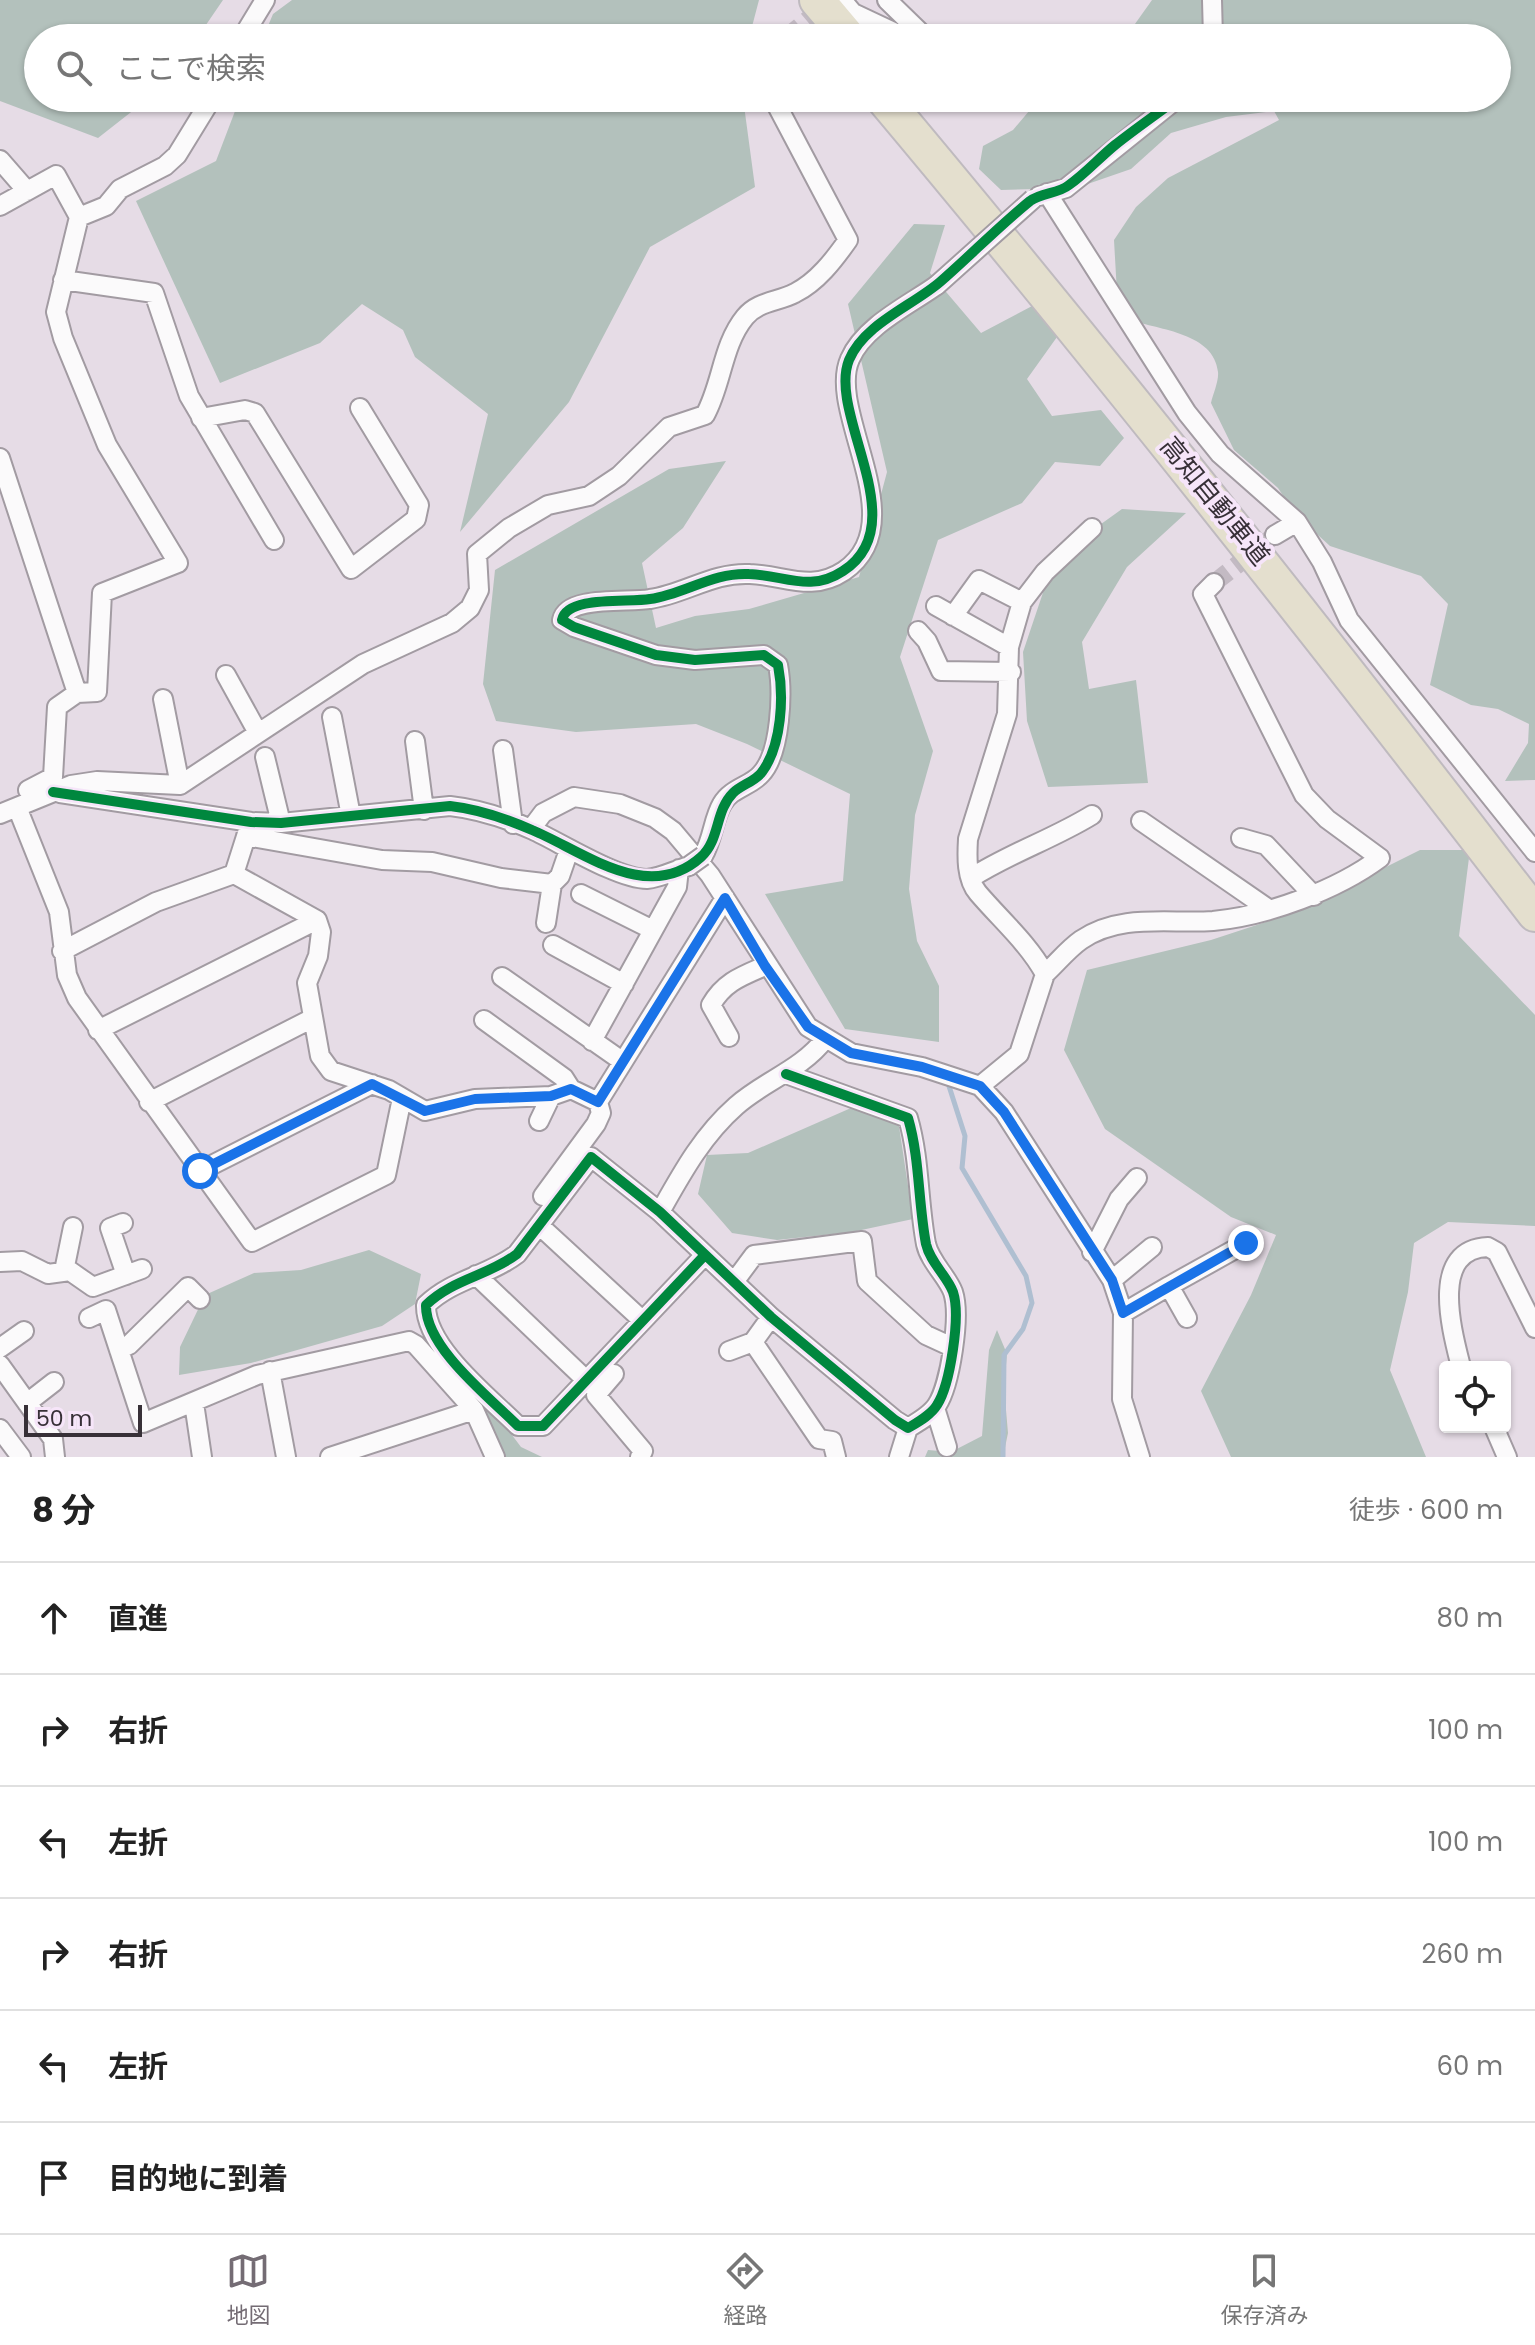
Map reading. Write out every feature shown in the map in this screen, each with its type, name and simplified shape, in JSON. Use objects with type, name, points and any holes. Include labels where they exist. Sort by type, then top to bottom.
[{"type":"highway","points":[[800,0],[820,24]]},
{"type":"highway","points":[[817,0],[837,24]]},
{"type":"highway","name":"高知自動車道","points":[[895,112],[1261,558],[1535,914]]},
{"type":"highway","name":"高知自動車道","points":[[911,112],[1300,586],[1535,890]]},
{"type":"street","points":[[250,24],[265,0]]},
{"type":"street","points":[[842,0],[853,13],[876,24]]},
{"type":"street","points":[[887,0],[912,24]]},
{"type":"street","points":[[1212,0],[1213,24]]},
{"type":"street","points":[[79,217],[106,206],[120,189],[165,166],[177,155],[203,112]]},
{"type":"street","points":[[4,809],[97,781],[180,785],[363,664],[452,623],[470,608],[479,590],[477,554],[509,528],[548,505],[589,496],[619,476],[669,427],[705,415],[714,400],[727,352],[743,319],[755,307],[797,293],[829,267],[848,240],[780,112]]},
{"type":"street","points":[[592,1041],[690,864],[712,841],[722,804],[741,784],[761,774],[771,753],[783,690],[778,665],[764,655],[695,660],[656,655],[574,627],[562,620],[564,611],[569,607],[589,604],[651,599],[716,576],[750,574],[803,584],[844,571],[865,548],[871,523],[869,481],[846,396],[845,376],[850,358],[863,339],[937,285],[1040,196],[1066,188],[1161,112]]},
{"type":"street","points":[[0,160],[27,191]]},
{"type":"street","points":[[0,206],[56,175],[79,217],[56,312],[63,338],[107,445],[178,563],[102,593],[97,692],[77,693],[57,707],[53,777],[4,809]]},
{"type":"street","points":[[1040,196],[1187,413],[1220,454],[1297,522],[1349,620],[1535,852]]},
{"type":"street","points":[[63,280],[154,293],[189,396],[274,540]]},
{"type":"street","points":[[201,418],[245,410],[255,413],[351,569],[416,519],[419,505],[360,408]]},
{"type":"street","points":[[0,458],[2,479],[77,693]]},
{"type":"street","points":[[1275,535],[1297,522]]},
{"type":"street","points":[[1045,974],[1004,918],[976,892],[966,860],[968,839],[1007,714],[1011,672],[1009,647],[1022,602],[1045,572],[1092,528]]},
{"type":"street","points":[[953,616],[979,580],[1022,602]]},
{"type":"street","points":[[980,1086],[1019,1054],[1045,974],[1082,939],[1127,922],[1216,921],[1314,896],[1352,879],[1380,858],[1327,819],[1304,795],[1203,594],[1214,583]]},
{"type":"street","points":[[936,606],[1009,647]]},
{"type":"street","points":[[918,631],[927,641],[941,671],[1011,672]]},
{"type":"street","points":[[226,675],[258,733]]},
{"type":"street","points":[[163,699],[180,785]]},
{"type":"street","points":[[332,717],[351,816]]},
{"type":"street","points":[[415,741],[424,810]]},
{"type":"street","points":[[503,750],[522,827]]},
{"type":"street","points":[[265,757],[281,823]]},
{"type":"street","points":[[53,792],[248,829],[382,860],[432,862],[501,878],[552,884]]},
{"type":"street","points":[[522,827],[574,797],[620,804],[655,818],[673,831],[725,898],[765,966],[808,1027],[851,1053],[922,1067],[980,1086],[1004,1112],[1112,1280],[1123,1313],[1122,1399],[1140,1457]]},
{"type":"street","points":[[248,829],[450,806],[472,808],[522,827],[636,877],[649,879],[690,864]]},
{"type":"street","points":[[4,809],[59,912],[62,951],[77,998],[252,1242],[386,1175],[402,1098]]},
{"type":"street","points":[[971,878],[1010,854],[1060,835],[1092,815]]},
{"type":"street","points":[[1141,821],[1267,908]]},
{"type":"street","points":[[234,874],[248,829]]},
{"type":"street","points":[[1241,838],[1266,845],[1314,896]]},
{"type":"street","points":[[546,923],[552,884],[560,876],[569,850]]},
{"type":"street","points":[[62,951],[156,902],[234,874],[317,920],[321,932],[318,956],[307,983],[320,1056],[331,1071],[372,1084],[425,1111],[475,1099],[551,1096],[571,1089]]},
{"type":"street","points":[[581,894],[653,930]]},
{"type":"street","points":[[543,1196],[596,1124],[601,1113],[598,1102],[725,898]]},
{"type":"street","points":[[98,1030],[317,920]]},
{"type":"street","points":[[553,945],[624,984]]},
{"type":"street","points":[[729,1037],[711,1005],[715,997],[733,979],[765,966]]},
{"type":"street","points":[[502,977],[622,1061]]},
{"type":"street","points":[[149,1102],[313,1018]]},
{"type":"street","points":[[484,1020],[564,1078],[571,1089],[598,1102]]},
{"type":"street","points":[[660,1212],[695,1149],[737,1105],[812,1056],[825,1039]]},
{"type":"street","points":[[786,1074],[908,1118],[914,1139],[927,1248],[953,1293],[956,1320],[945,1390],[935,1408],[908,1428],[899,1457]]},
{"type":"street","points":[[200,1171],[372,1084]]},
{"type":"street","points":[[539,1121],[551,1096]]},
{"type":"street","points":[[704,1256],[584,1378],[543,1426],[518,1426],[437,1342],[426,1318],[426,1305],[438,1293],[502,1265],[540,1226],[591,1157],[660,1212],[771,1317],[908,1428]]},
{"type":"street","points":[[1092,1252],[1119,1199],[1137,1178]]},
{"type":"street","points":[[0,1262],[22,1261],[48,1274],[64,1271],[93,1287],[134,1272],[110,1228],[123,1223]]},
{"type":"street","points":[[540,1226],[642,1320]]},
{"type":"street","points":[[64,1271],[73,1227]]},
{"type":"street","points":[[734,1282],[754,1255],[862,1241],[867,1281],[926,1335],[952,1347]]},
{"type":"street","points":[[1123,1313],[1246,1243]]},
{"type":"street","points":[[1112,1280],[1152,1247]]},
{"type":"street","points":[[1460,1361],[1449,1292],[1456,1265],[1468,1251],[1488,1247],[1497,1252],[1535,1328]]},
{"type":"street","points":[[476,1275],[584,1378]]},
{"type":"street","points":[[1169,1286],[1187,1318]]},
{"type":"street","points":[[119,1350],[129,1345],[188,1287],[200,1299]]},
{"type":"street","points":[[89,1318],[106,1310],[143,1423],[270,1371],[409,1341],[474,1410],[495,1457]]},
{"type":"street","points":[[729,1351],[753,1342],[771,1317]]},
{"type":"street","points":[[0,1348],[24,1331]]},
{"type":"street","points":[[753,1342],[819,1439],[832,1441],[836,1457]]},
{"type":"street","points":[[0,1365],[53,1439],[55,1457]]},
{"type":"street","points":[[270,1371],[286,1457]]},
{"type":"street","points":[[614,1374],[596,1395],[643,1451],[640,1457]]},
{"type":"street","points":[[27,1403],[54,1382]]},
{"type":"street","points":[[194,1403],[202,1457]]},
{"type":"street","points":[[935,1408],[947,1447]]},
{"type":"street","points":[[330,1457],[474,1410]]},
{"type":"street","points":[[0,1429],[21,1457]]},
{"type":"street","points":[[1497,1433],[1507,1457]]},
{"type":"shaded area","points":[[0,0],[223,0],[207,24],[24,24],[24,110],[0,101]]},
{"type":"shaded area","points":[[292,0],[759,0],[753,24],[269,24],[273,14]]},
{"type":"shaded area","points":[[1152,0],[1535,0],[1535,780],[1505,781],[1528,743],[1529,724],[1498,709],[1471,705],[1430,685],[1448,604],[1421,576],[1330,546],[1296,515],[1278,488],[1234,450],[1211,403],[1218,372],[1214,359],[1207,349],[1184,335],[1130,320],[1117,293],[1114,240],[1136,207],[1168,178],[1279,120],[1275,112],[1511,112],[1511,24],[1135,24]]},
{"type":"shaded area","points":[[29,112],[131,112],[98,138]]},
{"type":"shaded area","points":[[235,112],[745,112],[755,187],[650,247],[569,402],[460,532],[488,414],[415,357],[403,330],[362,304],[320,343],[220,383],[136,201],[216,161]]},
{"type":"shaded area","points":[[1028,112],[1266,112],[1226,117],[1171,133],[1131,169],[1076,188],[1001,190],[979,169],[983,146],[1013,130]]},
{"type":"shaded area","points":[[914,224],[945,225],[930,273],[981,333],[1034,305],[1062,330],[1027,379],[1052,416],[1101,410],[1124,438],[1100,466],[1055,462],[1022,503],[938,540],[900,657],[933,751],[915,815],[909,889],[917,941],[939,986],[939,1042],[845,1029],[765,894],[843,881],[850,794],[747,744],[696,724],[576,732],[496,721],[483,684],[495,570],[669,469],[726,461],[683,528],[642,563],[656,628],[695,616],[749,609],[859,577],[887,472],[848,304]]},
{"type":"shaded area","points":[[1122,509],[1186,513],[1127,567],[1082,642],[1089,689],[1136,680],[1148,783],[1048,787],[1027,721],[1023,652],[1055,557]]},
{"type":"shaded area","points":[[1420,850],[1470,850],[1459,936],[1535,1015],[1535,1226],[1448,1222],[1414,1243],[1408,1292],[1390,1370],[1426,1457],[1231,1457],[1201,1391],[1251,1295],[1276,1235],[1231,1217],[1105,1129],[1064,1050],[1087,970],[1211,940],[1296,912]]},
{"type":"shaded area","points":[[851,1108],[897,1113],[913,1219],[852,1232],[777,1240],[732,1233],[698,1194],[707,1155],[748,1153]]},
{"type":"shaded area","points":[[369,1250],[421,1274],[415,1304],[382,1326],[251,1363],[179,1375],[180,1347],[205,1295],[254,1273],[301,1270]]},
{"type":"shaded area","points":[[997,1330],[1007,1354],[1004,1387],[1008,1433],[1003,1457],[925,1457],[928,1450],[951,1452],[982,1436],[989,1350]]},
{"type":"shaded area","points":[[485,1399],[521,1447],[542,1457],[504,1457],[475,1412]]},
{"type":"waterway","points":[[948,1083],[965,1136],[962,1168],[1026,1276],[1032,1303],[1023,1329],[1004,1355],[1003,1457]]},
{"type":"tunnel","points":[[803,24],[829,2]]},
{"type":"tunnel","points":[[1214,583],[1275,535]]},
{"type":"cycle path","points":[[53,792],[251,822],[281,823],[450,806],[512,822],[616,869],[659,876],[681,870],[707,850],[727,800],[759,775],[769,761],[780,720],[778,665],[764,655],[695,660],[656,655],[574,627],[562,620],[566,612],[587,603],[663,596],[736,574],[808,582],[843,571],[863,551],[872,526],[871,498],[845,383],[849,360],[856,347],[877,326],[940,282],[1030,201],[1069,185],[1159,112]]},
{"type":"cycle path","points":[[704,1256],[543,1426],[518,1426],[447,1354],[428,1321],[426,1305],[436,1296],[517,1254],[591,1157],[660,1212],[771,1317],[895,1420],[908,1428],[924,1418],[942,1395],[953,1350],[956,1317],[953,1292],[926,1244],[915,1149],[908,1118],[786,1074]]},
{"type":"route","points":[[200,1171],[372,1084],[425,1111],[475,1099],[551,1096],[571,1089],[598,1102],[725,898],[765,966],[808,1027],[851,1053],[922,1067],[980,1086],[1004,1112],[1112,1280],[1123,1313],[1142,1305],[1169,1286],[1246,1243]]}]
